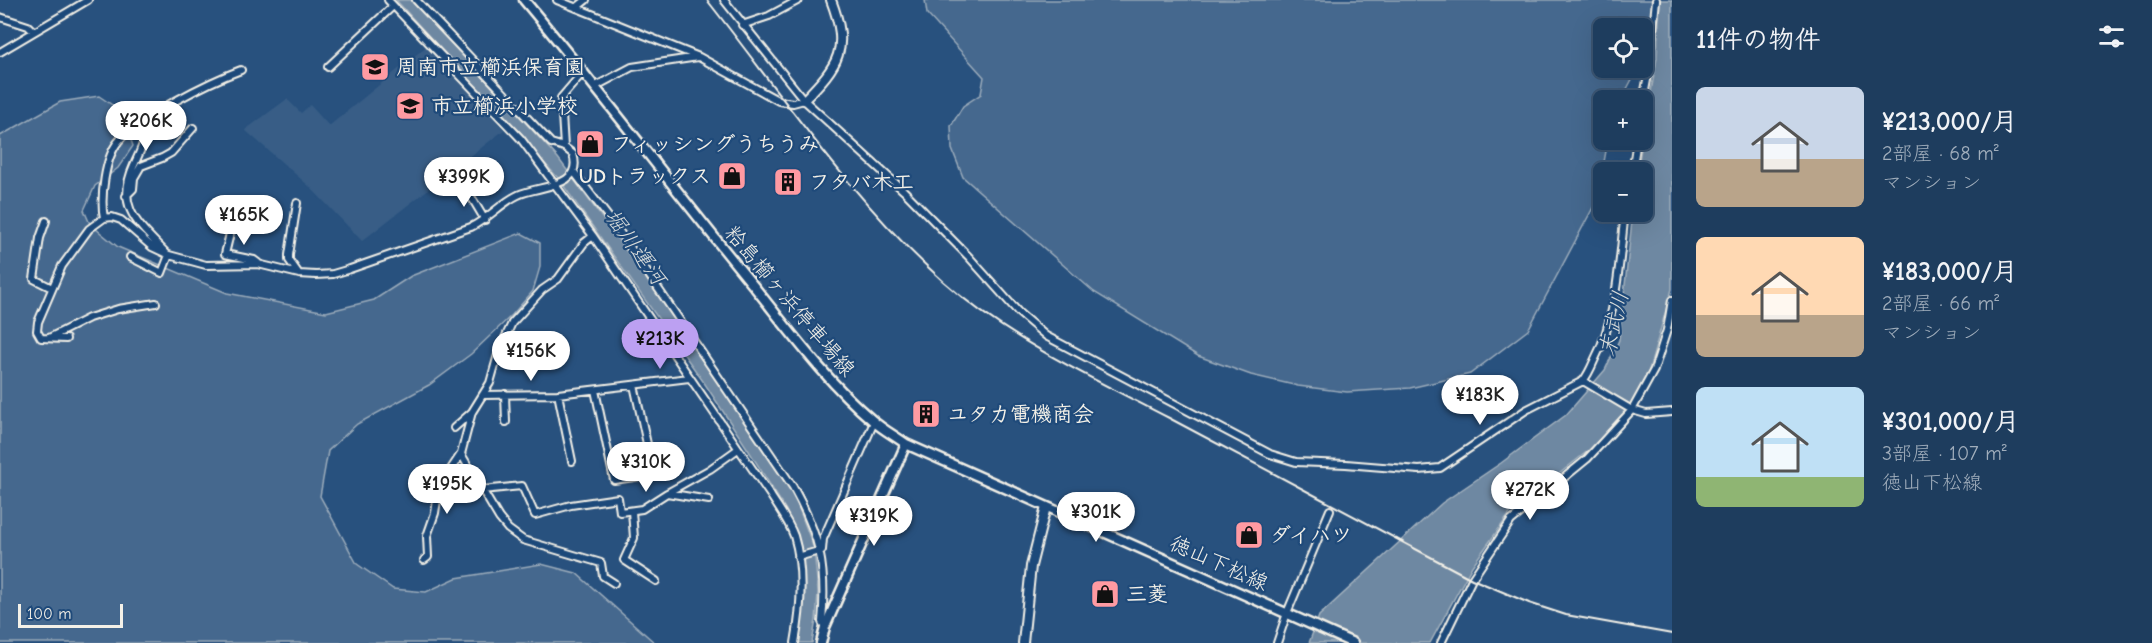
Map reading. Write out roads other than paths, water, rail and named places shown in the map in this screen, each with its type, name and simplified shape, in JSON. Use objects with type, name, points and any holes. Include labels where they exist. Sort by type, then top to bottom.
[{"type":"main road","name":"粭島櫛ヶ浜停車場線","points":[[524,0],[584,71],[693,212],[833,382],[874,422],[906,444]]},
{"type":"main road","name":"徳山下松線","points":[[906,444],[1353,643]]},
{"type":"main road","points":[[821,643],[825,627],[906,444]]},
{"type":"street","points":[[0,52],[88,0]]},
{"type":"street","points":[[388,0],[521,139],[557,185],[771,496],[789,525],[799,557],[799,603],[795,643]]},
{"type":"street","points":[[66,339],[40,338],[37,332],[38,322],[62,266],[89,230],[104,218],[112,217],[121,220],[152,247],[169,255],[206,265],[258,264],[299,274],[333,274],[471,227],[485,220],[519,194],[557,185],[573,174],[575,161],[573,154],[564,147],[551,143],[416,0]]},
{"type":"street","points":[[556,0],[699,57],[779,101],[793,103],[804,100],[824,80],[836,61],[841,33],[831,0]]},
{"type":"street","points":[[576,8],[586,0]]},
{"type":"street","points":[[724,0],[804,100],[904,190],[1019,313],[1046,336],[1236,437],[1283,459],[1296,462],[1419,470],[1440,468],[1526,410],[1583,381],[1597,356],[1609,326],[1624,222]]},
{"type":"street","points":[[742,25],[776,14],[799,0]]},
{"type":"street","points":[[1644,90],[1656,0]]},
{"type":"street","points":[[328,66],[393,6]]},
{"type":"street","points":[[0,17],[28,26],[34,32]]},
{"type":"street","points":[[596,86],[632,67],[699,57]]},
{"type":"street","points":[[104,218],[102,201],[105,180],[112,151],[118,141],[160,110],[241,70]]},
{"type":"street","points":[[564,147],[561,98],[584,71]]},
{"type":"street","points":[[144,121],[145,143],[129,177],[126,196],[128,208],[152,239],[169,255]]},
{"type":"street","points":[[126,196],[132,189],[134,178],[141,166],[171,153],[193,128]]},
{"type":"street","points":[[573,174],[619,231],[793,487],[811,523],[819,552],[824,578],[822,622],[825,627]]},
{"type":"street","points":[[463,183],[485,220]]},
{"type":"street","points":[[297,203],[289,255],[291,264],[299,274]]},
{"type":"street","points":[[233,220],[225,254],[254,260],[258,264]]},
{"type":"street","points":[[46,221],[40,238],[34,279],[52,288]]},
{"type":"street","points":[[454,428],[472,412],[483,395],[493,376],[499,351],[512,323],[542,290],[558,279],[584,243],[593,236]]},
{"type":"street","points":[[130,257],[162,273],[169,255]]},
{"type":"street","points":[[1441,643],[1472,579],[1511,521],[1587,459],[1632,410],[1654,370],[1667,330],[1672,300]]},
{"type":"street","points":[[46,339],[89,318],[118,309],[156,303]]},
{"type":"street","points":[[483,395],[558,394],[689,378]]},
{"type":"street","points":[[1583,381],[1632,410],[1646,414],[1672,412]]},
{"type":"street","points":[[595,390],[614,480],[648,475],[649,453],[634,385]]},
{"type":"street","points":[[505,394],[506,422]]},
{"type":"street","points":[[558,394],[572,461]]},
{"type":"street","points":[[424,560],[428,557],[427,536],[435,513],[438,494],[443,481],[461,454],[472,412]]},
{"type":"street","points":[[819,552],[874,422]]},
{"type":"street","points":[[482,490],[522,486],[535,515],[571,505],[618,498],[620,512],[632,511],[642,509],[710,469],[738,449]]},
{"type":"street","points":[[461,454],[508,529],[523,540],[601,563],[603,576],[614,583]]},
{"type":"street","points":[[667,493],[709,500]]},
{"type":"street","points":[[1023,643],[1031,566],[1046,507]]},
{"type":"street","points":[[1277,643],[1287,613],[1330,510]]},
{"type":"street","points":[[632,511],[634,538],[624,560],[656,581]]},
{"type":"street","points":[[799,557],[819,552]]},
{"type":"railway","points":[[707,0],[819,146],[879,217],[943,281],[995,322],[1081,373],[1472,579],[1529,603],[1566,615],[1672,634]]},
{"type":"place","name":"周南市立櫛浜保育園","points":[[375,67]]},
{"type":"place","name":"市立櫛浜小学校","points":[[410,106]]},
{"type":"place","name":"フィッシングうちうみ","points":[[590,144]]},
{"type":"place","name":"UDトラックス","points":[[732,176]]},
{"type":"place","name":"フタバ木工","points":[[788,182]]},
{"type":"place","name":"ユタカ電機商会","points":[[926,414]]},
{"type":"place","name":"ダイハツ","points":[[1249,535]]},
{"type":"place","name":"三菱","points":[[1105,594]]},
{"type":"water label","name":"堀川運河","points":[[635,247]]},
{"type":"water label","name":"末武川","points":[[1614,324]]}]
